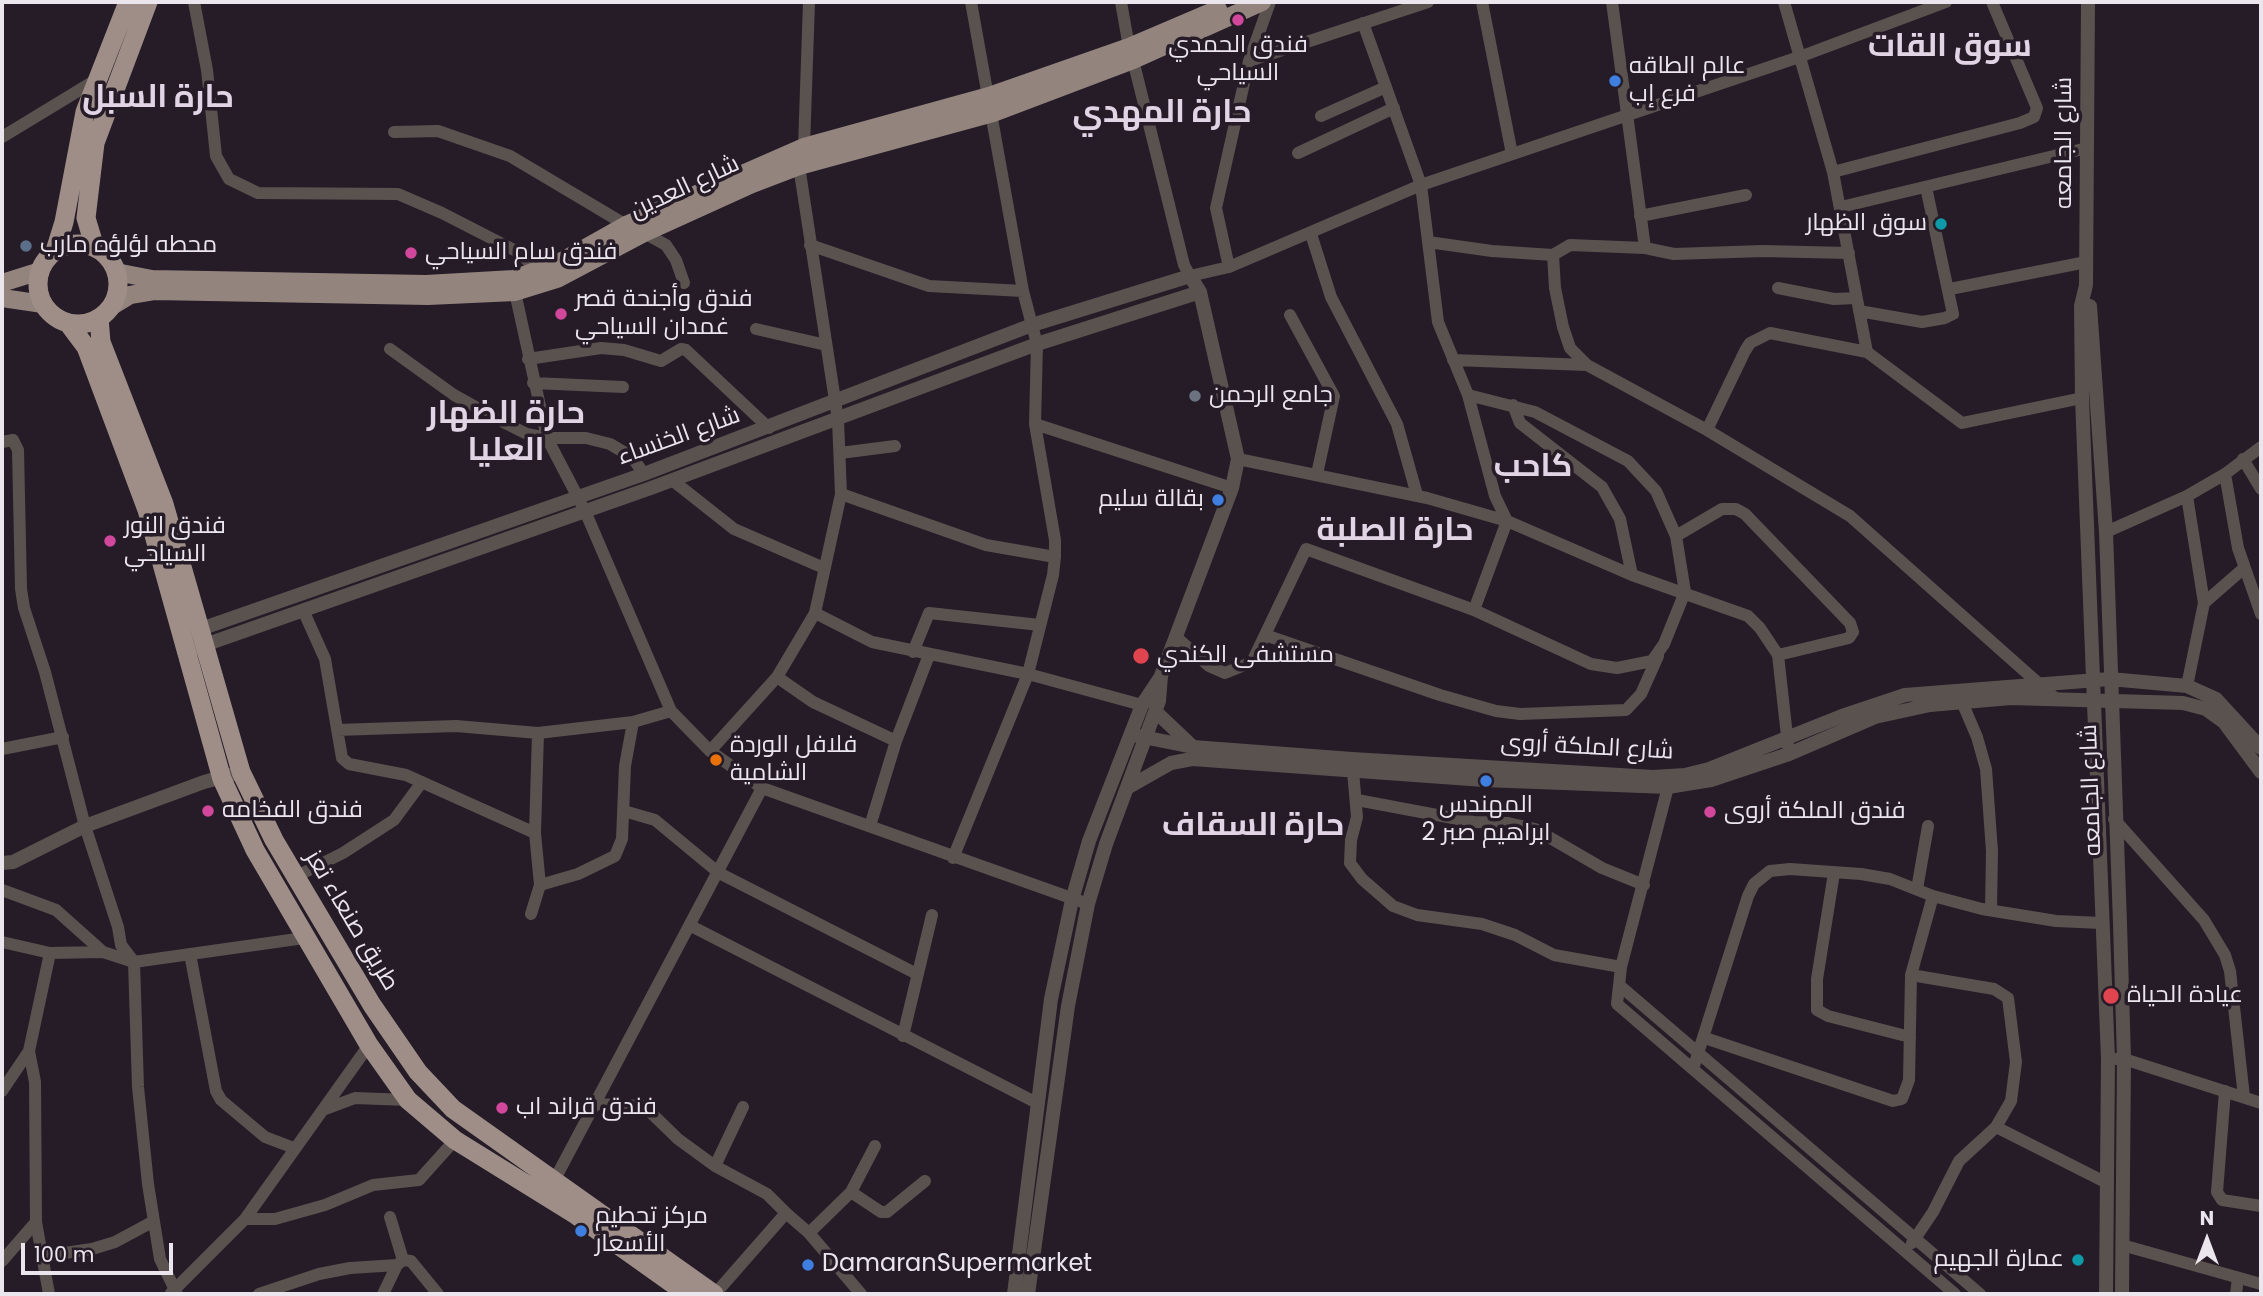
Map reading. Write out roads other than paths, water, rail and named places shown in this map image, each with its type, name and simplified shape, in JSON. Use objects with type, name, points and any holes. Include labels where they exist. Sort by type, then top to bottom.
[{"type":"highway","points":[[55,251],[81,244],[104,254],[116,272],[118,289],[106,312],[79,324],[58,319],[43,304],[39,293],[40,271],[55,251],[64,222],[85,112],[128,2]]},
{"type":"highway","points":[[95,248],[86,218],[94,142],[148,2]]},
{"type":"highway","name":"طريق صنعاء تعز","points":[[106,312],[101,342],[164,504],[241,772],[274,840],[372,1005],[418,1072],[453,1109],[715,1294]]},
{"type":"highway","name":"طريق صنعاء تعز","points":[[68,323],[86,347],[147,510],[222,779],[255,850],[304,938],[369,1045],[408,1100],[455,1140],[576,1214],[681,1292]]},
{"type":"highway","points":[[352,1018],[372,1005]]},
{"type":"main road","name":"شارع العدين","points":[[1131,53],[1234,2]]},
{"type":"main road","name":"شارع العدين","points":[[106,312],[130,295],[154,291],[428,296],[515,292],[557,279],[644,233],[799,166],[991,104],[1262,2]]},
{"type":"main road","name":"شارع العدين","points":[[116,272],[152,279],[426,284],[514,279],[562,261],[626,225],[804,147],[991,104]]},
{"type":"main road","points":[[2,283],[40,271]]},
{"type":"main road","points":[[2,298],[43,304]]},
{"type":"street","points":[[194,2],[207,70],[216,156],[229,178],[258,193],[398,194],[518,252],[537,269]]},
{"type":"street","points":[[804,147],[809,2]]},
{"type":"street","points":[[953,858],[1028,674],[1055,557],[1055,540],[1035,424],[1037,344],[1023,291],[971,2]]},
{"type":"street","points":[[1014,1294],[1051,999],[1072,900],[1089,841],[1139,736],[1231,488],[1238,459],[1200,292],[1184,265],[1131,53],[1121,2]]},
{"type":"street","points":[[1223,269],[1216,208],[1250,61],[1270,2]]},
{"type":"street","points":[[1250,61],[1428,2]]},
{"type":"street","points":[[1482,2],[1512,155]]},
{"type":"street","points":[[1612,2],[1645,248]]},
{"type":"street","points":[[1784,2],[1802,55],[1833,172],[1867,352]]},
{"type":"street","points":[[1190,276],[1223,269],[1421,185],[1802,55],[1945,2]]},
{"type":"street","points":[[1833,172],[2020,124],[2034,117],[2037,108],[1992,2]]},
{"type":"street","name":"شارع الجامعه","points":[[2088,2],[2086,285],[2090,306],[2106,532],[2124,1059],[2122,1294]]},
{"type":"street","points":[[1363,23],[1421,185],[1438,322],[1468,395],[1495,496],[1507,521],[1474,610]]},
{"type":"street","points":[[2,137],[96,80]]},
{"type":"street","points":[[1321,116],[1386,87]]},
{"type":"street","points":[[1298,153],[1394,108]]},
{"type":"street","points":[[394,132],[438,131],[510,156],[626,225]]},
{"type":"street","points":[[1841,207],[2087,148]]},
{"type":"street","points":[[710,751],[776,677],[816,613],[841,494],[838,420],[799,166]]},
{"type":"street","points":[[1777,288],[1834,299],[1922,322],[1953,314],[1950,289],[1926,187]]},
{"type":"street","points":[[1640,216],[1746,195]]},
{"type":"street","points":[[644,233],[666,245],[676,260],[684,283]]},
{"type":"street","points":[[1311,233],[1331,297],[1397,424],[1417,495]]},
{"type":"street","points":[[1428,242],[1492,251],[1553,255],[1570,245],[1645,248],[1674,254],[1763,251],[1849,253]]},
{"type":"street","points":[[810,245],[929,286],[1023,291]]},
{"type":"street","points":[[1553,255],[1555,288],[1563,327],[1570,348],[1587,365],[1707,430],[1850,516],[2055,698]]},
{"type":"street","points":[[1950,289],[2086,262]]},
{"type":"street","points":[[1200,292],[1223,269]]},
{"type":"street","name":"شارع الخنساء","points":[[202,637],[303,610],[582,504],[644,474],[835,403],[1032,325],[1190,276]]},
{"type":"street","name":"شارع الجامعه","points":[[2086,285],[2081,306],[2082,398],[2095,701],[2096,819],[2108,1059],[2106,1294]]},
{"type":"street","points":[[515,292],[547,438],[582,504],[671,710],[710,751],[762,789],[1088,904]]},
{"type":"street","name":"شارع الخنساء","points":[[183,645],[582,504],[673,480],[1037,344],[1200,292]]},
{"type":"street","points":[[1290,316],[1333,388],[1333,405],[1317,474]]},
{"type":"street","points":[[756,329],[826,345]]},
{"type":"street","points":[[1707,430],[1750,343],[1770,333],[1867,352],[1962,423],[2082,398]]},
{"type":"street","points":[[528,359],[601,348],[624,350],[661,361],[681,349],[686,350],[769,428]]},
{"type":"street","points":[[390,349],[454,395],[527,434],[547,438],[586,438],[610,444],[632,457],[644,474]]},
{"type":"street","points":[[1453,360],[1587,365]]},
{"type":"street","points":[[533,383],[623,387]]},
{"type":"street","points":[[1265,635],[1440,695],[1496,711],[1520,714],[1626,710],[1641,694],[1685,592],[1676,536],[1656,491],[1628,461],[1535,412],[1468,395]]},
{"type":"street","points":[[1513,405],[1520,423],[1602,487],[1620,519],[1632,575]]},
{"type":"street","points":[[1035,424],[1231,488]]},
{"type":"street","points":[[2,442],[13,440],[18,450],[21,589],[85,826],[96,855],[121,945],[134,962],[138,1087],[154,1221],[160,1259],[174,1293],[245,1219],[369,1045]]},
{"type":"street","points":[[840,453],[895,446]]},
{"type":"street","points":[[2106,532],[2187,496],[2225,474],[2261,447]]},
{"type":"street","points":[[1238,459],[1417,495],[1507,521],[1632,575],[1748,616],[1778,654],[1788,746]]},
{"type":"street","points":[[2243,459],[2261,489]]},
{"type":"street","points":[[2225,474],[2243,569],[2261,614]]},
{"type":"street","points":[[673,480],[734,529],[824,568]]},
{"type":"street","points":[[841,494],[986,545],[1055,557]]},
{"type":"street","points":[[2187,496],[2204,603],[2187,686],[2216,699],[2261,748]]},
{"type":"street","points":[[1676,536],[1722,509],[1736,509],[1745,514],[1850,623],[1853,632],[1849,638],[1778,654]]},
{"type":"street","points":[[1176,637],[1209,666],[1228,673],[1235,666],[1252,662],[1306,549],[1474,610],[1602,668],[1652,661],[1658,656]]},
{"type":"street","points":[[2204,603],[2243,569]]},
{"type":"street","points":[[303,610],[325,659],[338,748],[349,764],[406,775],[535,833]]},
{"type":"street","points":[[816,613],[872,642],[1028,674],[1149,708],[1193,753],[1171,762],[1127,788]]},
{"type":"street","points":[[913,652],[929,613],[1040,625]]},
{"type":"street","points":[[870,826],[896,740],[929,655]]},
{"type":"street","points":[[776,677],[813,702],[896,740]]},
{"type":"street","name":"شارع الملكة أروى","points":[[1139,736],[1193,753],[1353,771],[1668,787],[1711,780],[1788,746],[1842,716],[1905,695],[2110,679],[2187,686]]},
{"type":"street","name":"شارع الملكة أروى","points":[[1193,753],[1654,777],[1685,775],[1709,769],[1875,717],[1930,705],[2055,698],[2183,703],[2206,709],[2224,722],[2261,772]]},
{"type":"street","points":[[1962,702],[1977,737],[1986,769],[1992,851],[1991,911]]},
{"type":"street","points":[[337,730],[456,726],[538,733],[633,722],[671,710]]},
{"type":"street","points":[[540,885],[579,874],[615,856],[622,839],[625,766],[633,722]]},
{"type":"street","points":[[531,914],[540,885],[535,833],[538,733]]},
{"type":"street","points":[[1028,1294],[1068,1006],[1088,904],[1127,788],[1139,736]]},
{"type":"street","points":[[2,749],[63,737]]},
{"type":"street","points":[[1353,771],[1357,800],[1350,863],[1362,879],[1393,906],[1417,915],[1482,924],[1515,935],[1554,955],[1621,967]]},
{"type":"street","points":[[2,863],[13,862],[85,826],[204,782],[241,772]]},
{"type":"street","points":[[297,876],[343,853],[394,820],[422,782]]},
{"type":"street","points":[[1668,787],[1621,967],[1617,1004],[1955,1294]]},
{"type":"street","points":[[555,1179],[762,789]]},
{"type":"street","points":[[1357,800],[1474,822],[1508,823],[1535,829],[1602,868],[1644,885]]},
{"type":"street","points":[[624,811],[655,820],[719,873],[917,974]]},
{"type":"street","points":[[2114,819],[2204,920],[2225,955],[2230,971],[2244,1097]]},
{"type":"street","points":[[1917,889],[1928,826]]},
{"type":"street","points":[[1693,1069],[1754,884],[1769,872],[1790,869],[1890,880],[1933,896],[1991,911],[2056,921],[2102,923]]},
{"type":"street","points":[[1834,873],[1817,979],[1817,1010],[1828,1016],[1910,1037]]},
{"type":"street","points":[[2,890],[56,910],[103,952]]},
{"type":"street","points":[[1705,1038],[1893,1101],[1902,1099],[1907,1091],[1911,975],[1933,896]]},
{"type":"street","points":[[903,1036],[932,915]]},
{"type":"street","points":[[691,926],[1037,1103]]},
{"type":"street","points":[[2,942],[50,953],[103,952],[134,962],[304,938]]},
{"type":"street","points":[[2,1091],[29,1051],[50,953]]},
{"type":"street","points":[[190,954],[216,1091],[221,1100],[265,1137],[294,1148]]},
{"type":"street","points":[[1907,1253],[1915,1236],[1934,1212],[1959,1161],[1996,1127],[2011,1101],[2016,1072],[2012,1010],[2008,998],[1994,989],[1911,975]]},
{"type":"street","points":[[1619,985],[1980,1294]]},
{"type":"street","points":[[29,1051],[35,1082],[36,1222],[49,1294]]},
{"type":"street","points":[[2108,1059],[2124,1059],[2261,1103]]},
{"type":"street","points":[[2225,1091],[2217,1192],[2222,1199],[2261,1206]]},
{"type":"street","points":[[320,1112],[355,1098],[408,1100]]},
{"type":"street","points":[[595,1104],[644,1106],[678,1139],[715,1166],[767,1194],[809,1233],[860,1294]]},
{"type":"street","points":[[715,1166],[743,1107]]},
{"type":"street","points":[[1996,1127],[2107,1183]]},
{"type":"street","points":[[245,1219],[275,1219],[334,1202],[373,1185],[419,1180],[455,1140]]},
{"type":"street","points":[[809,1233],[851,1192],[864,1173],[875,1146]]},
{"type":"street","points":[[851,1192],[881,1212],[887,1212],[925,1181]]},
{"type":"street","points":[[715,1294],[786,1213]]},
{"type":"street","points":[[383,1294],[400,1263],[390,1217]]},
{"type":"street","points":[[44,1256],[115,1242],[154,1221]]},
{"type":"street","points":[[2,1261],[36,1222]]},
{"type":"street","points":[[2122,1245],[2261,1284]]},
{"type":"street","points":[[259,1294],[319,1274],[411,1261],[438,1294]]},
{"type":"street","points":[[2236,1294],[2238,1278]]},
{"type":"place","name":"فندق الحمدي السياحي","points":[[1238,20]]},
{"type":"place","name":"عالم الطاقه فرع إب","points":[[1615,81]]},
{"type":"place","name":"سوق الظهار","points":[[1941,224]]},
{"type":"place","name":"محطه لؤلؤه مارب","points":[[26,246]]},
{"type":"place","name":"فندق سام السياحي","points":[[411,253]]},
{"type":"place","name":"فندق وأجنحة قصر غمدان السياحي","points":[[561,314]]},
{"type":"place","name":"جامع الرحمن","points":[[1195,396]]},
{"type":"place","name":"بقالة سليم","points":[[1218,500]]},
{"type":"place","name":"فندق النور السياحي","points":[[110,541]]},
{"type":"place","name":"مستشفى الكندي","points":[[1141,656]]},
{"type":"place","name":"فلافل الوردة الشامية","points":[[716,760]]},
{"type":"place","name":"المهندس ابراهيم صبر 2","points":[[1486,781]]},
{"type":"place","name":"فندق الفخامه","points":[[208,811]]},
{"type":"place","name":"فندق الملكة أروى","points":[[1710,812]]},
{"type":"place","name":"عيادة الحياة","points":[[2111,996]]},
{"type":"place","name":"فندق قراند اب","points":[[502,1108]]},
{"type":"place","name":"مركز تحطيم الأسعار","points":[[581,1231]]},
{"type":"place","name":"عمارة الجهيم","points":[[2078,1260]]},
{"type":"place","name":"DamaranSupermarket","points":[[808,1265]]},
{"type":"district","name":"سوق القات","points":[[1950,48]]},
{"type":"district","name":"حارة السبل","points":[[158,99]]},
{"type":"district","name":"حارة المهدي","points":[[1162,114]]},
{"type":"district","name":"حارة الضهار العليا","points":[[506,434]]},
{"type":"district","name":"كاحب","points":[[1533,468]]},
{"type":"district","name":"حارة الصلبة","points":[[1395,532]]},
{"type":"district","name":"حارة السقاف","points":[[1253,827]]}]
